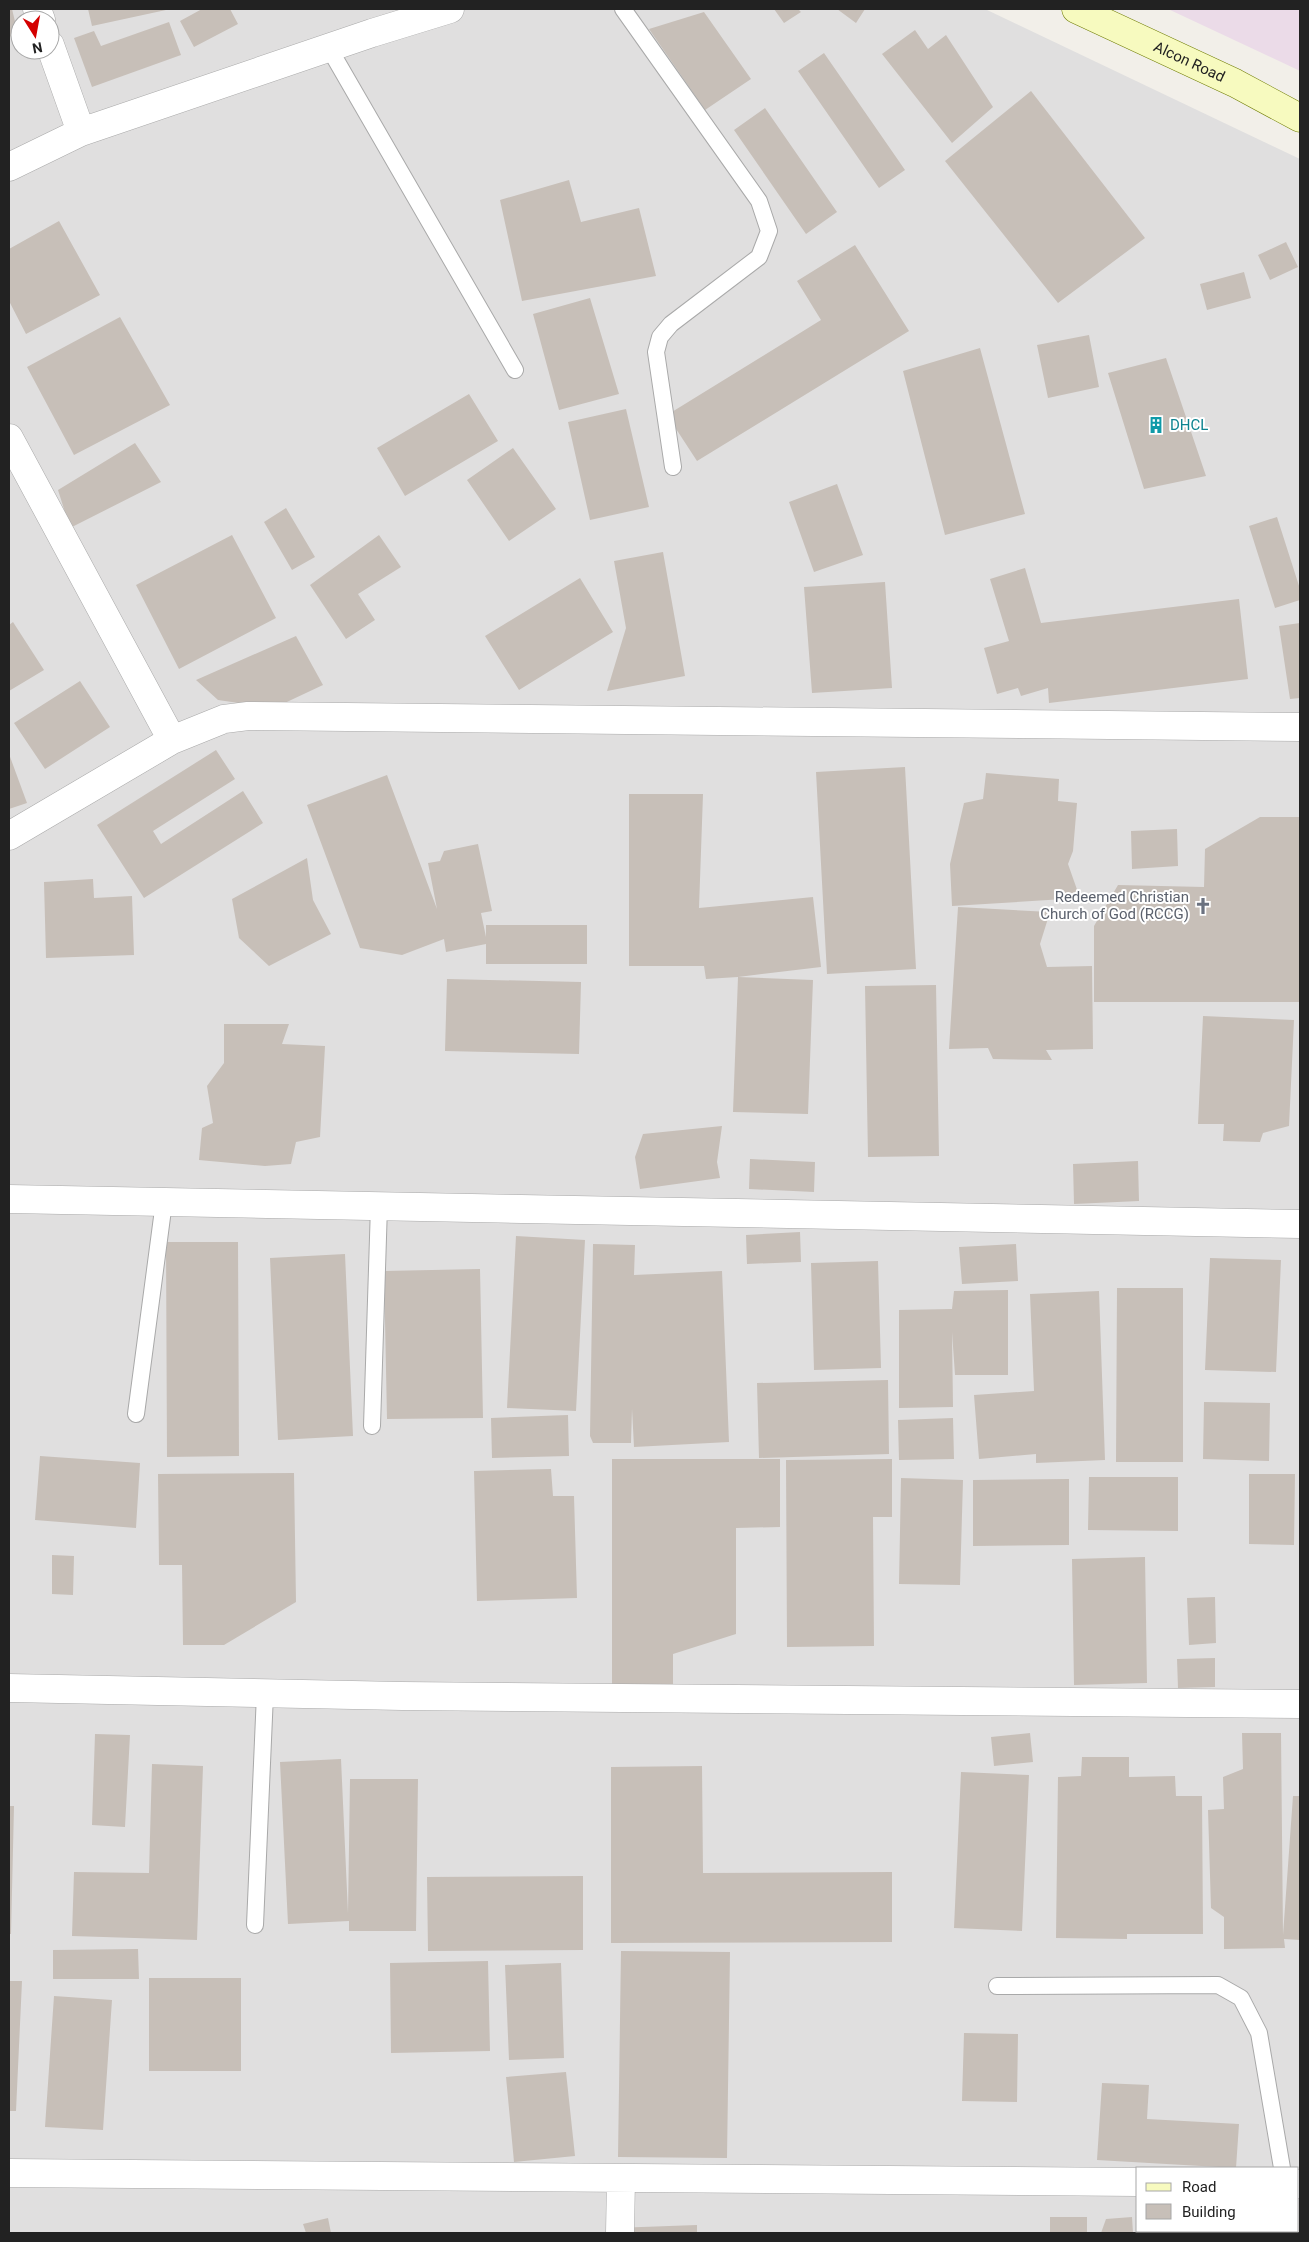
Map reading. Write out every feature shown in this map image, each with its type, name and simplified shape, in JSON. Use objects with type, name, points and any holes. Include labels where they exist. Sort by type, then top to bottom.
[{"type":"main road","name":"Alcon Road","points":[[1076,9],[1234,83],[1300,118]]},
{"type":"street","points":[[9,167],[80,132],[450,9]]},
{"type":"street","points":[[55,60],[80,132]]},
{"type":"street","points":[[9,438],[172,740]]},
{"type":"street","points":[[9,836],[172,740],[224,719],[298,715],[1300,727]]},
{"type":"street","points":[[9,1199],[1300,1224]]},
{"type":"street","points":[[9,1688],[265,1694],[1300,1704]]},
{"type":"street","points":[[9,2173],[1136,2182]]},
{"type":"street","points":[[620,2233],[621,2178]]},
{"type":"lane","points":[[623,9],[759,201],[769,232],[759,257],[671,324],[660,337],[656,352],[673,467]]},
{"type":"lane","points":[[329,48],[514,370]]},
{"type":"lane","points":[[136,1414],[164,1202]]},
{"type":"lane","points":[[372,1426],[379,1206]]},
{"type":"lane","points":[[255,1924],[265,1694]]},
{"type":"lane","points":[[997,1986],[1218,1985],[1242,1998],[1259,2033],[1282,2167]]},
{"type":"shaded area","points":[[9,9],[985,9],[1300,159],[1300,2233],[9,2233]]},
{"type":"shaded area","points":[[1168,9],[1300,9],[1300,71],[1298,70]]},
{"type":"building","points":[[9,9],[12,9],[10,10],[9,37]]},
{"type":"building","points":[[88,9],[166,9],[166,10],[92,26]]},
{"type":"building","points":[[202,9],[230,9],[238,24],[194,47],[180,21]]},
{"type":"building","points":[[774,9],[798,9],[801,12],[784,23]]},
{"type":"building","points":[[837,9],[865,9],[856,23]]},
{"type":"building","points":[[704,12],[751,79],[705,110],[649,29]]},
{"type":"building","points":[[169,22],[181,55],[92,87],[74,38],[94,31],[101,46]]},
{"type":"building","points":[[915,30],[928,49],[946,35],[993,107],[952,143],[882,54]]},
{"type":"building","points":[[824,53],[905,170],[879,188],[798,71]]},
{"type":"building","points":[[1031,91],[1145,238],[1058,303],[945,161]]},
{"type":"building","points":[[765,108],[837,212],[806,234],[734,130]]},
{"type":"building","points":[[569,180],[581,222],[639,208],[656,276],[522,301],[500,200]]},
{"type":"building","points":[[59,221],[100,295],[26,334],[9,301],[9,249]]},
{"type":"building","points":[[1286,242],[1298,267],[1270,280],[1258,255]]},
{"type":"building","points":[[855,245],[909,331],[697,461],[667,415],[821,320],[797,281]]},
{"type":"building","points":[[1244,272],[1251,298],[1207,310],[1200,284]]},
{"type":"building","points":[[590,298],[619,394],[559,410],[533,314]]},
{"type":"building","points":[[120,317],[170,405],[74,455],[27,367]]},
{"type":"building","points":[[1089,335],[1099,387],[1048,398],[1037,345]]},
{"type":"building","points":[[980,348],[1025,514],[945,535],[903,371]]},
{"type":"building","name":"DHCL","points":[[1166,358],[1206,476],[1144,489],[1108,373]]},
{"type":"building","points":[[469,394],[498,441],[405,496],[377,448]]},
{"type":"building","points":[[626,409],[649,507],[590,520],[568,422]]},
{"type":"building","points":[[135,443],[161,482],[70,528],[58,490]]},
{"type":"building","points":[[513,448],[556,509],[509,541],[467,480]]},
{"type":"building","points":[[837,484],[863,555],[814,572],[789,502]]},
{"type":"building","points":[[286,508],[315,557],[292,570],[264,522]]},
{"type":"building","points":[[1277,517],[1300,589],[1300,600],[1275,608],[1249,526]]},
{"type":"building","points":[[232,535],[276,618],[179,669],[136,585]]},
{"type":"building","points":[[379,535],[401,567],[358,594],[375,620],[346,639],[310,585]]},
{"type":"building","points":[[663,552],[685,676],[607,691],[626,628],[614,561]]},
{"type":"building","points":[[1025,568],[1041,623],[1239,599],[1248,679],[1049,703],[1048,688],[1021,696],[1018,688],[997,694],[984,648],[1009,641],[990,579]]},
{"type":"building","points":[[580,578],[613,632],[519,690],[485,636]]},
{"type":"building","points":[[885,582],[892,688],[812,693],[804,587]]},
{"type":"building","points":[[13,622],[44,670],[9,691],[9,625]]},
{"type":"building","points":[[1300,623],[1300,698],[1290,699],[1279,626]]},
{"type":"building","points":[[296,636],[323,685],[274,708],[218,700],[196,680]]},
{"type":"building","points":[[80,681],[110,727],[45,769],[14,723]]},
{"type":"building","points":[[216,750],[235,779],[153,831],[161,844],[243,791],[263,823],[144,898],[97,825]]},
{"type":"building","points":[[9,754],[27,803],[9,809]]},
{"type":"building","points":[[905,767],[916,969],[827,974],[816,772]]},
{"type":"building","points":[[986,773],[1059,779],[1058,801],[1077,803],[1073,851],[1068,864],[1080,898],[952,906],[950,864],[964,803],[983,799]]},
{"type":"building","points":[[387,775],[437,909],[428,863],[440,861],[444,851],[478,844],[492,911],[481,913],[486,937],[486,925],[587,925],[587,964],[486,964],[486,944],[446,952],[444,939],[402,955],[360,948],[307,805]]},
{"type":"building","points":[[629,794],[703,794],[699,908],[813,897],[821,967],[706,979],[704,966],[629,966]]},
{"type":"building","name":"Redeemed Christian Church of God (RCCG)","points":[[1260,817],[1300,817],[1300,1002],[1094,1002],[1094,926],[1118,885],[1204,887],[1205,849]]},
{"type":"building","points":[[1177,829],[1178,866],[1132,869],[1131,831]]},
{"type":"building","points":[[307,858],[313,900],[331,934],[269,966],[239,938],[232,899]]},
{"type":"building","points":[[93,879],[94,898],[132,896],[134,955],[46,958],[44,882]]},
{"type":"building","points":[[958,907],[1050,912],[1040,944],[1047,967],[1092,966],[1093,1049],[1046,1050],[1052,1060],[993,1059],[988,1048],[949,1049]]},
{"type":"building","points":[[738,977],[813,980],[808,1114],[733,1112]]},
{"type":"building","points":[[447,979],[581,982],[579,1054],[445,1051]]},
{"type":"building","points":[[936,985],[939,1156],[868,1157],[865,986]]},
{"type":"building","points":[[1203,1016],[1294,1020],[1289,1126],[1263,1133],[1260,1142],[1223,1141],[1224,1124],[1198,1124]]},
{"type":"building","points":[[224,1024],[289,1024],[282,1044],[325,1046],[320,1137],[296,1142],[291,1164],[265,1166],[199,1160],[202,1128],[213,1123],[207,1086],[224,1063]]},
{"type":"building","points":[[722,1126],[717,1162],[720,1178],[640,1189],[635,1157],[643,1134]]},
{"type":"building","points":[[750,1159],[815,1162],[814,1192],[749,1189]]},
{"type":"building","points":[[1138,1161],[1139,1201],[1074,1204],[1073,1164]]},
{"type":"building","points":[[800,1232],[801,1262],[747,1264],[746,1235]]},
{"type":"building","points":[[516,1236],[585,1240],[576,1411],[507,1408]]},
{"type":"building","points":[[166,1242],[238,1242],[239,1456],[167,1457]]},
{"type":"building","points":[[593,1244],[635,1245],[634,1275],[722,1271],[729,1442],[634,1447],[632,1409],[631,1443],[593,1443],[590,1436]]},
{"type":"building","points":[[1016,1244],[1018,1281],[962,1284],[959,1247]]},
{"type":"building","points":[[345,1254],[353,1436],[278,1440],[270,1258]]},
{"type":"building","points":[[1210,1258],[1281,1260],[1276,1372],[1205,1370]]},
{"type":"building","points":[[878,1261],[881,1368],[814,1370],[811,1263]]},
{"type":"building","points":[[480,1269],[483,1418],[387,1419],[384,1271]]},
{"type":"building","points":[[1117,1288],[1183,1288],[1183,1462],[1116,1462]]},
{"type":"building","points":[[1008,1290],[1008,1375],[955,1375],[952,1332],[953,1407],[899,1408],[899,1310],[952,1309],[954,1291]]},
{"type":"building","points":[[1099,1291],[1105,1460],[1036,1463],[1036,1454],[979,1459],[974,1395],[1034,1391],[1030,1294]]},
{"type":"building","points":[[888,1380],[889,1454],[759,1458],[757,1383]]},
{"type":"building","points":[[1204,1402],[1270,1403],[1269,1461],[1203,1459]]},
{"type":"building","points":[[568,1415],[569,1456],[492,1458],[491,1418]]},
{"type":"building","points":[[953,1418],[954,1459],[899,1460],[898,1420]]},
{"type":"building","points":[[40,1456],[140,1463],[136,1528],[35,1520]]},
{"type":"building","points":[[612,1459],[780,1459],[780,1527],[736,1528],[736,1634],[673,1654],[673,1684],[612,1684]]},
{"type":"building","points":[[892,1459],[892,1517],[873,1517],[874,1646],[787,1647],[786,1460]]},
{"type":"building","points":[[551,1469],[553,1496],[574,1496],[577,1598],[477,1601],[474,1471]]},
{"type":"building","points":[[294,1473],[296,1602],[224,1645],[183,1645],[182,1565],[159,1565],[158,1474]]},
{"type":"building","points":[[1249,1474],[1295,1474],[1294,1545],[1249,1544]]},
{"type":"building","points":[[1089,1477],[1178,1477],[1178,1531],[1088,1530]]},
{"type":"building","points":[[901,1478],[963,1480],[960,1585],[899,1584]]},
{"type":"building","points":[[1069,1479],[1069,1545],[973,1546],[973,1480]]},
{"type":"building","points":[[52,1555],[74,1556],[73,1595],[52,1594]]},
{"type":"building","points":[[1145,1557],[1147,1683],[1074,1685],[1072,1559]]},
{"type":"building","points":[[1215,1597],[1216,1643],[1189,1645],[1187,1598]]},
{"type":"building","points":[[1215,1658],[1215,1687],[1178,1688],[1177,1659]]},
{"type":"building","points":[[1030,1733],[1033,1762],[994,1766],[991,1737]]},
{"type":"building","points":[[1242,1733],[1281,1733],[1283,1935],[1293,1796],[1300,1796],[1300,1940],[1284,1939],[1285,1948],[1224,1949],[1224,1917],[1211,1908],[1208,1810],[1224,1809],[1223,1777],[1243,1769]]},
{"type":"building","points":[[95,1734],[130,1735],[125,1827],[92,1825]]},
{"type":"building","points":[[1082,1757],[1129,1757],[1129,1777],[1175,1776],[1176,1796],[1202,1796],[1203,1934],[1127,1934],[1127,1939],[1056,1938],[1058,1777],[1081,1776]]},
{"type":"building","points":[[341,1759],[348,1913],[350,1779],[418,1779],[416,1931],[349,1931],[349,1921],[288,1924],[280,1762]]},
{"type":"building","points":[[152,1764],[203,1766],[197,1940],[72,1936],[74,1872],[149,1873]]},
{"type":"building","points":[[702,1766],[703,1873],[892,1872],[892,1942],[611,1943],[611,1767]]},
{"type":"building","points":[[961,1772],[1029,1775],[1022,1931],[954,1928]]},
{"type":"building","points":[[9,1806],[14,1806],[11,1934],[9,1934]]},
{"type":"building","points":[[583,1876],[583,1950],[428,1951],[427,1877]]},
{"type":"building","points":[[138,1949],[139,1979],[53,1979],[53,1950]]},
{"type":"building","points":[[621,1951],[730,1952],[727,2158],[618,2157]]},
{"type":"building","points":[[488,1961],[490,2051],[391,2053],[390,1963]]},
{"type":"building","points":[[561,1963],[564,2058],[509,2060],[505,1965]]},
{"type":"building","points":[[149,1978],[241,1978],[241,2071],[149,2071]]},
{"type":"building","points":[[9,1981],[22,1981],[16,2111],[9,2111]]},
{"type":"building","points":[[54,1996],[112,2000],[103,2130],[45,2127]]},
{"type":"building","points":[[964,2033],[1018,2034],[1017,2102],[962,2101]]},
{"type":"building","points":[[566,2072],[575,2156],[514,2162],[506,2077]]},
{"type":"building","points":[[1102,2083],[1149,2085],[1147,2119],[1239,2124],[1236,2167],[1097,2160]]},
{"type":"building","points":[[1050,2217],[1087,2217],[1087,2233],[1050,2233]]},
{"type":"building","points":[[1132,2217],[1133,2233],[1101,2233],[1106,2219]]},
{"type":"building","points":[[328,2218],[331,2233],[306,2233],[303,2224]]},
{"type":"building","points":[[697,2225],[697,2233],[614,2233],[614,2228]]},
{"type":"building","points":[[1186,2232],[1255,2232],[1255,2233]]},
{"type":"place","name":"DHCL","points":[[1156,425]]},
{"type":"place","name":"Redeemed Christian Church of God (RCCG)","points":[[1203,906]]}]
